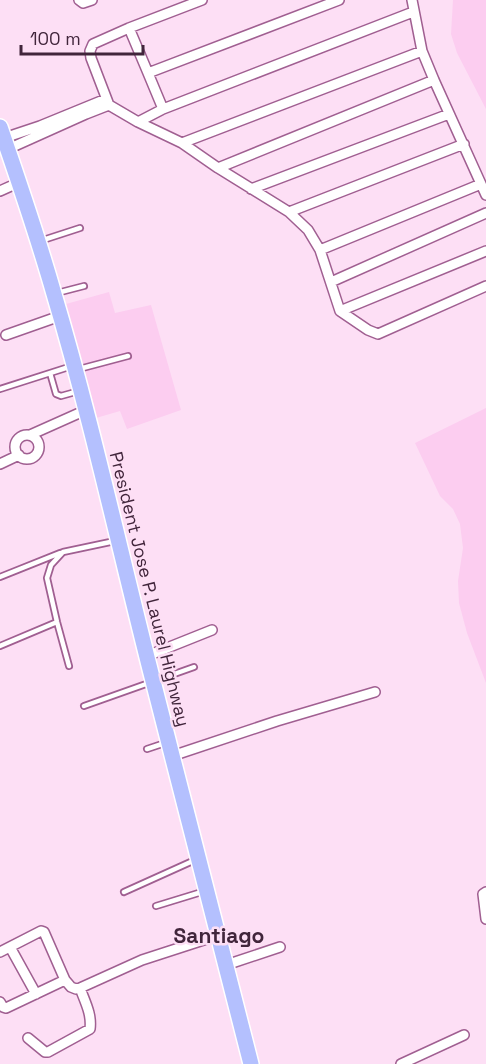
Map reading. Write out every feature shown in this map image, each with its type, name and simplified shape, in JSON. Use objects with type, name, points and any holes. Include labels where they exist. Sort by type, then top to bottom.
[{"type":"highway","name":"President Jose P. Laurel Highway","points":[[4,138],[38,241],[81,391],[117,541],[251,1064]]},
{"type":"street","points":[[79,0],[83,3],[92,0]]},
{"type":"street","points":[[202,0],[93,44],[90,51],[91,58],[107,102],[138,122],[182,143],[289,212],[308,230],[320,250],[340,311],[368,330],[378,334],[486,286]]},
{"type":"street","points":[[148,73],[339,0]]},
{"type":"street","points":[[412,0],[422,51],[486,195]]},
{"type":"street","points":[[138,122],[163,109],[413,12]]},
{"type":"street","points":[[129,28],[163,109]]},
{"type":"street","points":[[182,143],[422,51]]},
{"type":"street","points":[[218,168],[434,81]]},
{"type":"street","points":[[4,138],[41,129],[107,102]]},
{"type":"street","points":[[251,189],[449,114]]},
{"type":"street","points":[[289,212],[464,144]]},
{"type":"street","points":[[0,191],[20,182]]},
{"type":"street","points":[[320,250],[481,184]]},
{"type":"street","points":[[331,282],[486,213]]},
{"type":"street","points":[[340,311],[486,251]]},
{"type":"street","points":[[6,335],[60,316]]},
{"type":"street","points":[[30,435],[37,439],[39,451],[29,459],[20,455],[15,448],[22,436],[30,435],[86,410]]},
{"type":"street","points":[[0,465],[20,455]]},
{"type":"street","points":[[147,656],[212,630]]},
{"type":"street","points":[[170,749],[375,692]]},
{"type":"street","points":[[486,892],[483,894],[486,919]]},
{"type":"street","points":[[0,952],[41,931],[44,932],[65,980],[76,990],[142,960],[219,935]]},
{"type":"street","points":[[10,947],[36,994]]},
{"type":"street","points":[[226,965],[280,947]]},
{"type":"street","points":[[0,1002],[6,1008],[65,980]]},
{"type":"street","points":[[28,1038],[48,1052],[90,1029],[90,1011],[80,988]]},
{"type":"street","points":[[401,1064],[464,1035]]},
{"type":"lane","points":[[38,241],[80,228]]},
{"type":"lane","points":[[54,294],[84,286]]},
{"type":"lane","points":[[0,389],[50,373],[128,356]]},
{"type":"lane","points":[[50,373],[56,394],[61,396],[81,391]]},
{"type":"lane","points":[[0,577],[63,552],[117,541]]},
{"type":"lane","points":[[63,552],[51,565],[47,578],[69,666]]},
{"type":"lane","points":[[0,646],[57,622]]},
{"type":"lane","points":[[84,706],[194,667]]},
{"type":"lane","points":[[147,749],[170,749]]},
{"type":"lane","points":[[124,892],[199,858]]},
{"type":"lane","points":[[156,906],[207,890]]},
{"type":"shaded area","points":[[453,0],[486,0],[486,109],[457,53],[451,34]]},
{"type":"shaded area","points":[[109,292],[115,313],[151,305],[181,410],[127,429],[120,411],[96,418],[66,304]]},
{"type":"shaded area","points":[[486,408],[486,683],[467,633],[459,603],[458,581],[463,548],[460,524],[453,509],[440,496],[415,443]]},
{"type":"district","name":"Santiago","points":[[219,935]]}]
